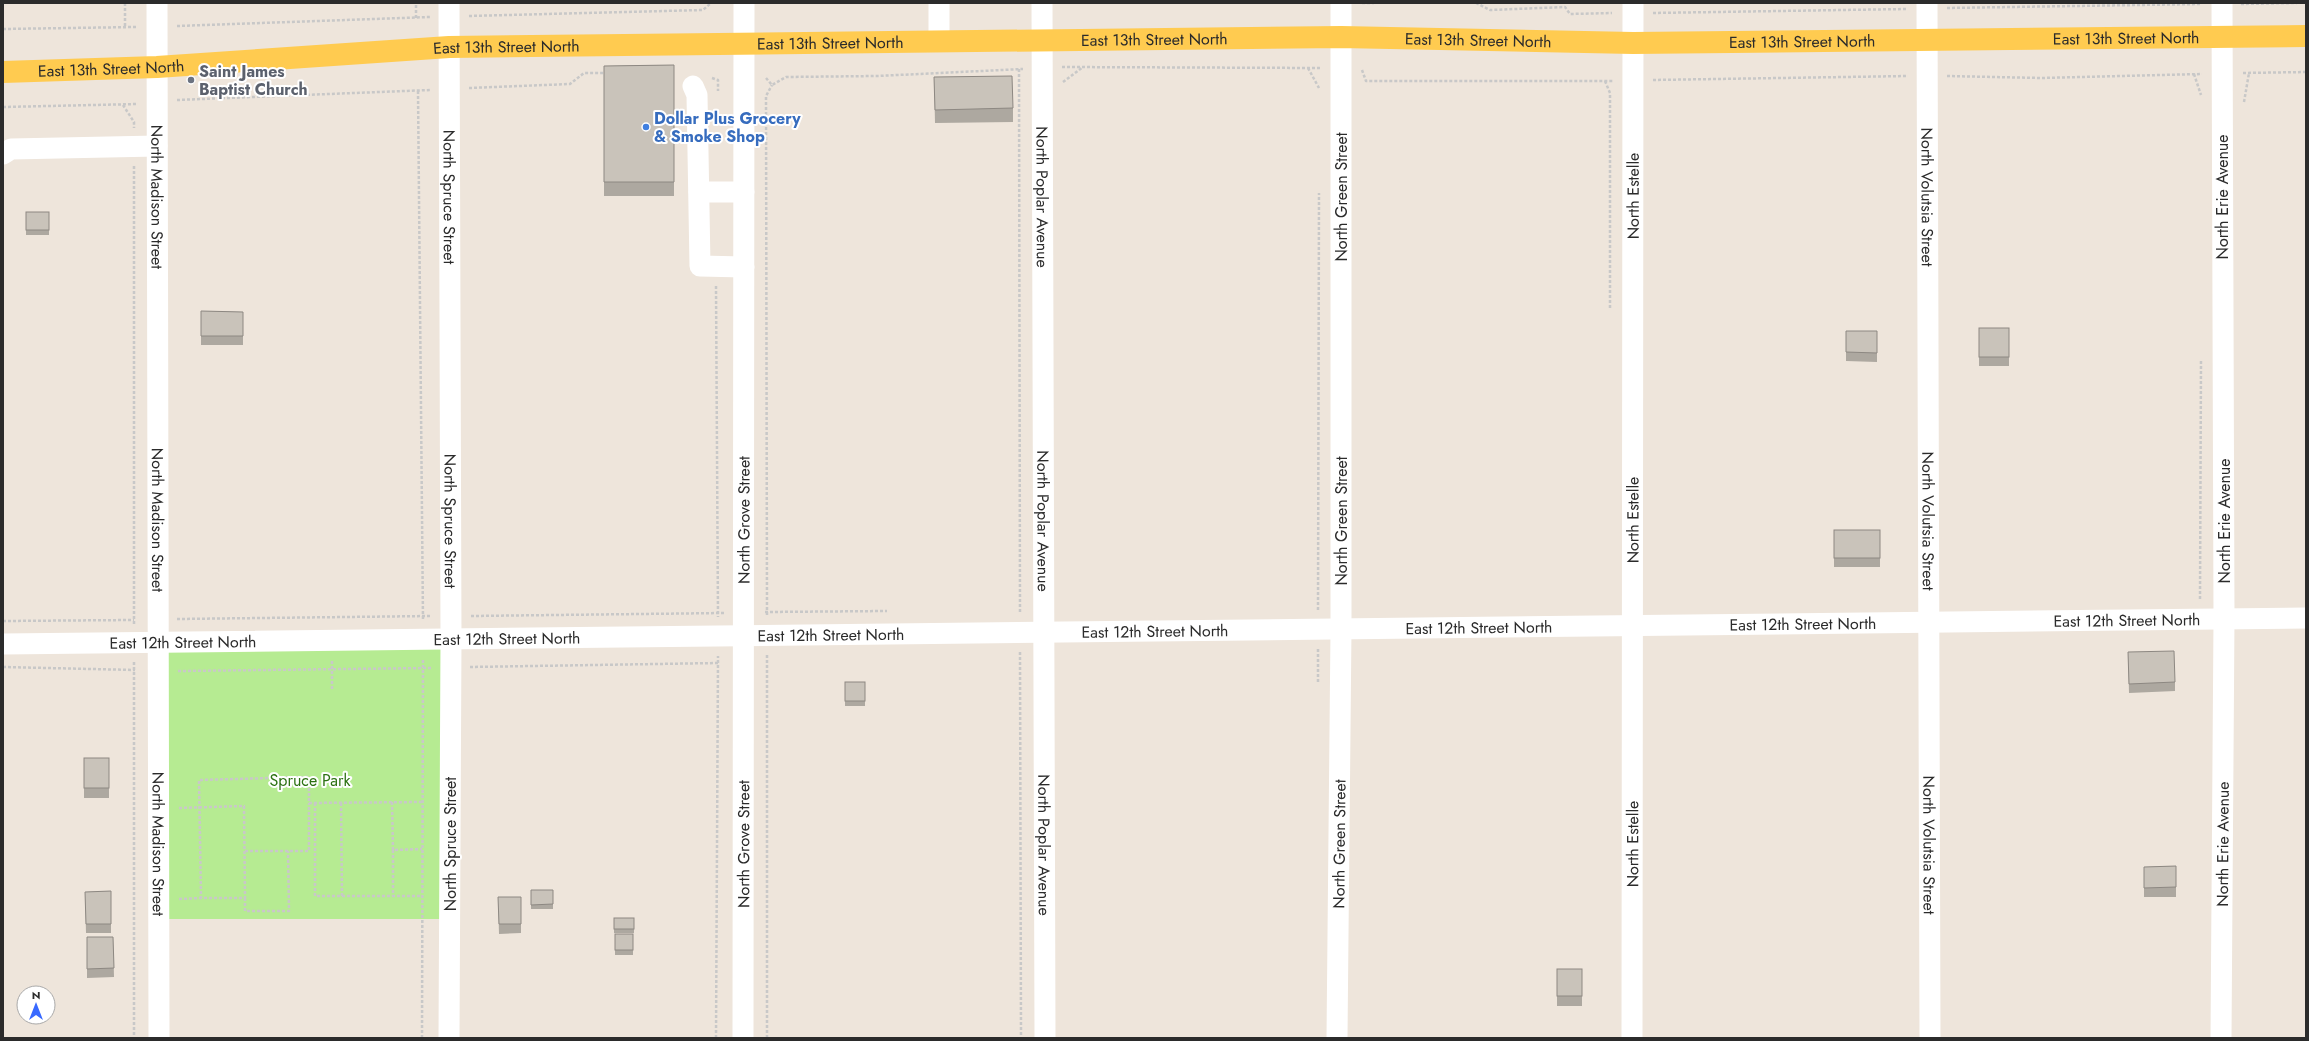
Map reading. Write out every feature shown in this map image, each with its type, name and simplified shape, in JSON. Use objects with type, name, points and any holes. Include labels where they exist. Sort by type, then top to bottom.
[{"type":"main road","name":"East 13th Street North","points":[[3,72],[158,67],[449,47],[1341,37],[1633,43],[2306,36]]},
{"type":"street","name":"North Madison Street","points":[[158,3],[159,1038]]},
{"type":"street","name":"North Grove Street","points":[[743,1038],[744,3]]},
{"type":"street","points":[[939,3],[939,41]]},
{"type":"street","name":"North Poplar Avenue","points":[[1042,3],[1045,1038]]},
{"type":"street","name":"North Green Street","points":[[1337,1038],[1341,629],[1341,3]]},
{"type":"street","name":"North Erie Avenue","points":[[2221,1038],[2224,619],[2221,74],[2222,4]]},
{"type":"street","name":"North Volutsia Street","points":[[1927,6],[1930,622],[1930,1038]]},
{"type":"street","name":"North Estelle","points":[[1632,1038],[1633,8]]},
{"type":"street","name":"North Spruce Street","points":[[449,10],[448,89],[451,639],[449,1038]]},
{"type":"street","points":[[699,81],[697,95],[700,266],[744,267]]},
{"type":"street","points":[[3,154],[11,149],[157,146]]},
{"type":"street","points":[[699,192],[744,192]]},
{"type":"street","name":"East 12th Street North","points":[[3,644],[2306,618]]},
{"type":"path","points":[[125,3],[125,27]]},
{"type":"path","points":[[416,3],[416,18]]},
{"type":"path","points":[[3,29],[261,25],[416,18],[449,10],[703,10],[711,3]]},
{"type":"path","points":[[1362,3],[1374,3]]},
{"type":"path","points":[[1476,3],[1490,10],[1565,7],[1570,14],[1633,8],[2297,3]]},
{"type":"path","points":[[766,1038],[766,96],[772,85],[786,77],[877,76],[1042,68],[1124,66],[1361,68],[1366,81],[1633,80],[1860,76],[2041,78],[2306,72]]},
{"type":"path","points":[[1308,68],[1319,85],[1319,93]]},
{"type":"path","points":[[1019,69],[1021,1038]]},
{"type":"path","points":[[3,107],[123,105],[158,102],[570,84],[584,73],[608,73]]},
{"type":"path","points":[[766,78],[772,85]]},
{"type":"path","points":[[699,81],[718,80],[718,95]]},
{"type":"path","points":[[418,91],[423,639],[422,1038]]},
{"type":"path","points":[[123,105],[134,122],[134,1038]]},
{"type":"path","points":[[1318,685],[1319,188]]},
{"type":"path","points":[[716,266],[718,636],[716,1038]]},
{"type":"path","points":[[332,658],[332,690]]},
{"type":"path","points":[[3,667],[159,671]]},
{"type":"path","points":[[201,898],[199,780],[309,777],[309,851],[245,851]]},
{"type":"path","points":[[392,802],[393,896]]},
{"type":"path","points":[[309,803],[422,802]]},
{"type":"path","points":[[316,803],[316,896],[422,896]]},
{"type":"path","points":[[341,803],[342,896]]},
{"type":"path","points":[[178,808],[244,806],[245,912],[289,912],[288,851]]},
{"type":"path","points":[[393,850],[422,849]]},
{"type":"path","points":[[179,900],[201,898],[245,898]]},
{"type":"green space","name":"Spruce Park","points":[[451,639],[450,919],[159,919],[159,642]]},
{"type":"building","points":[[674,65],[674,182],[604,182],[604,66]]},
{"type":"building","points":[[1012,76],[1013,108],[935,110],[934,77]]},
{"type":"building","points":[[26,212],[49,212],[49,230],[26,230]]},
{"type":"building","points":[[201,311],[243,312],[243,336],[201,336]]},
{"type":"building","points":[[1979,328],[2009,328],[2009,357],[1979,357]]},
{"type":"building","points":[[1846,331],[1877,331],[1877,353],[1846,352]]},
{"type":"building","points":[[1834,530],[1880,530],[1880,558],[1834,558]]},
{"type":"building","points":[[2174,651],[2175,682],[2129,684],[2128,652]]},
{"type":"building","points":[[845,682],[865,682],[865,701],[845,701]]},
{"type":"building","points":[[84,758],[109,758],[109,788],[84,788]]},
{"type":"building","points":[[2176,866],[2176,887],[2144,888],[2144,867]]},
{"type":"building","points":[[531,890],[553,890],[553,904],[531,905]]},
{"type":"building","points":[[111,891],[111,924],[86,924],[85,892]]},
{"type":"building","points":[[498,897],[521,897],[521,924],[499,924]]},
{"type":"building","points":[[614,918],[634,918],[634,929],[614,929]]},
{"type":"building","points":[[615,934],[633,934],[633,950],[615,950]]},
{"type":"building","points":[[87,937],[113,937],[114,968],[87,969]]},
{"type":"building","points":[[1557,969],[1582,969],[1582,996],[1557,996]]},
{"type":"place","name":"Saint James Baptist Church","points":[[191,80]]},
{"type":"place","name":"Dollar Plus Grocery & Smoke Shop","points":[[646,127]]}]
